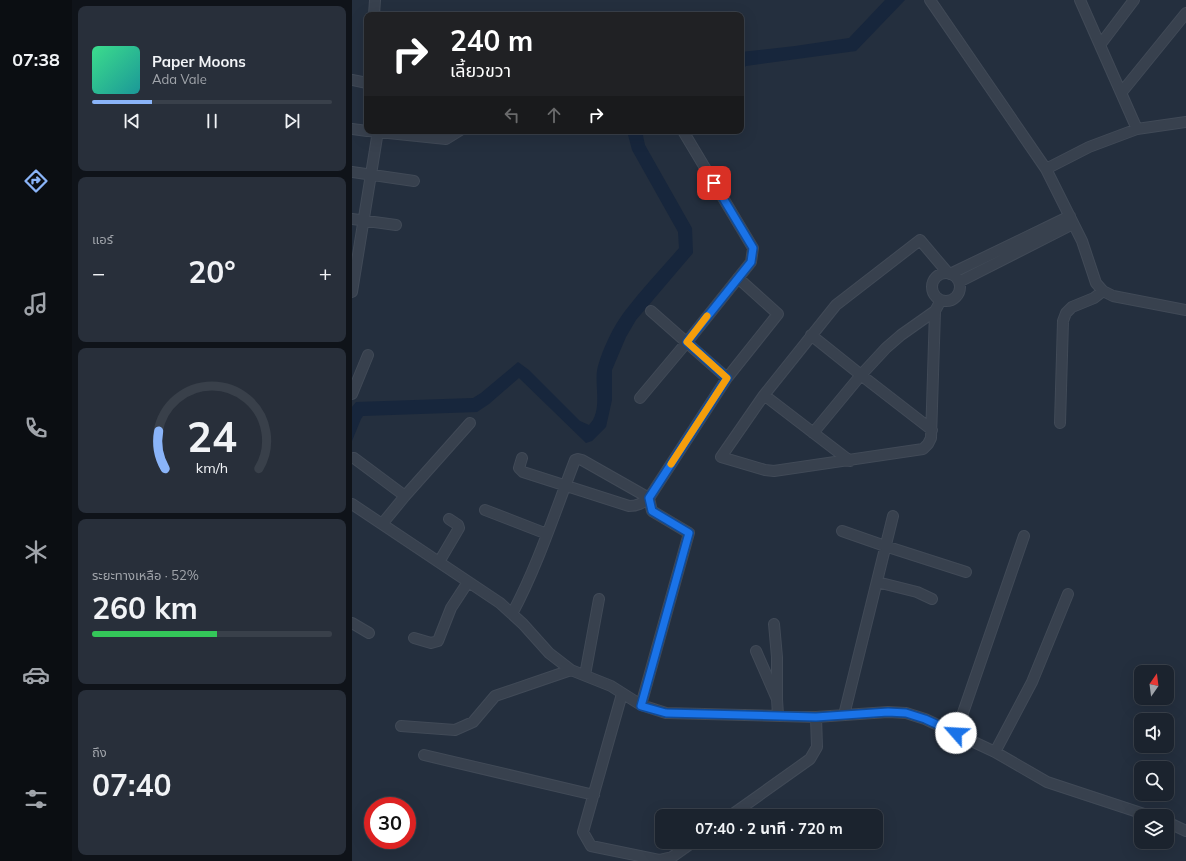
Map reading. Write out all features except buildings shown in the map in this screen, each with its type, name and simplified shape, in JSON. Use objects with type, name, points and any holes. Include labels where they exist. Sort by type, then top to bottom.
[{"type":"street","points":[[374,12],[375,0]]},
{"type":"street","points":[[930,0],[1046,169],[1082,240],[1096,283],[1103,291],[1114,296],[1186,310]]},
{"type":"street","points":[[1080,0],[1137,129]]},
{"type":"street","points":[[1100,45],[1134,0]]},
{"type":"street","points":[[1122,93],[1186,13]]},
{"type":"street","points":[[352,80],[364,82]]},
{"type":"street","points":[[1046,169],[1089,147],[1137,129],[1186,122]]},
{"type":"street","points":[[352,129],[364,130]]},
{"type":"street","points":[[352,292],[354,264],[371,175],[373,134]]},
{"type":"street","points":[[400,134],[446,139],[454,134]]},
{"type":"street","points":[[640,398],[751,262],[753,248],[685,134]]},
{"type":"street","points":[[352,172],[414,181]]},
{"type":"street","points":[[352,219],[396,225]]},
{"type":"street","points":[[941,300],[935,311],[932,430],[931,438],[923,449],[850,461],[774,471],[765,470],[722,457],[764,395],[836,305],[920,240],[949,273],[956,277],[959,282],[960,290],[955,298],[946,301],[941,300],[933,291],[934,282],[939,275],[949,273],[1072,220]]},
{"type":"street","points":[[959,282],[1072,220]]},
{"type":"street","points":[[522,458],[519,468],[523,472],[565,486],[629,506],[641,504],[649,498],[727,378],[778,314],[738,278]]},
{"type":"street","points":[[1060,423],[1063,321],[1066,313],[1072,307],[1094,298],[1103,291]]},
{"type":"street","points":[[651,311],[727,378]]},
{"type":"street","points":[[813,433],[861,375],[901,334],[935,311]]},
{"type":"street","points":[[811,335],[932,430]]},
{"type":"street","points":[[353,390],[368,355]]},
{"type":"street","points":[[764,395],[850,461]]},
{"type":"street","points":[[382,524],[470,422]]},
{"type":"street","points":[[354,458],[405,496]]},
{"type":"street","points":[[512,614],[528,585],[575,460],[580,459],[649,498],[652,511],[689,533],[641,706]]},
{"type":"street","points":[[352,504],[500,603],[550,653],[571,670],[611,686],[641,706],[666,713],[816,717],[888,712],[906,713],[925,719],[995,752],[1047,782],[1134,811]]},
{"type":"street","points":[[485,510],[547,534]]},
{"type":"street","points":[[844,715],[893,516]]},
{"type":"street","points":[[439,562],[459,528],[458,525],[449,519]]},
{"type":"street","points":[[842,531],[966,572]]},
{"type":"street","points":[[956,733],[1024,536]]},
{"type":"street","points":[[414,638],[431,643],[438,641],[451,608],[468,582]]},
{"type":"street","points":[[877,582],[917,592],[932,599]]},
{"type":"street","points":[[995,752],[1032,682],[1068,594]]},
{"type":"street","points":[[585,675],[599,599]]},
{"type":"street","points":[[352,623],[369,633]]},
{"type":"street","points":[[774,624],[777,657],[778,715]]},
{"type":"street","points":[[756,651],[777,699]]},
{"type":"street","points":[[401,726],[455,730],[473,722],[495,696],[571,670]]},
{"type":"street","points":[[622,694],[583,832],[591,846],[658,860],[672,857],[683,849]]},
{"type":"street","points":[[740,809],[810,759],[817,747],[816,717]]},
{"type":"street","points":[[424,755],[594,795]]},
{"type":"street","points":[[1174,825],[1186,831]]},
{"type":"water","points":[[885,0],[905,0],[856,51],[746,66],[744,68],[744,52],[849,38]]},
{"type":"water","points":[[628,134],[643,134],[645,145],[692,228],[693,253],[636,320],[626,337],[612,370],[612,400],[606,427],[592,441],[586,443],[519,378],[489,404],[477,412],[363,416],[352,441],[352,407],[356,402],[473,398],[518,362],[529,370],[580,421],[589,425],[596,412],[598,366],[609,337],[625,311],[679,248],[678,232],[632,150]]},
{"type":"slow traffic","points":[[671,464],[727,378],[687,342],[707,316]]},
{"type":"route","points":[[714,183],[753,248],[751,262],[687,342],[727,378],[649,498],[652,511],[689,533],[641,706],[666,713],[816,717],[888,712],[906,713],[925,719],[956,733]]}]
